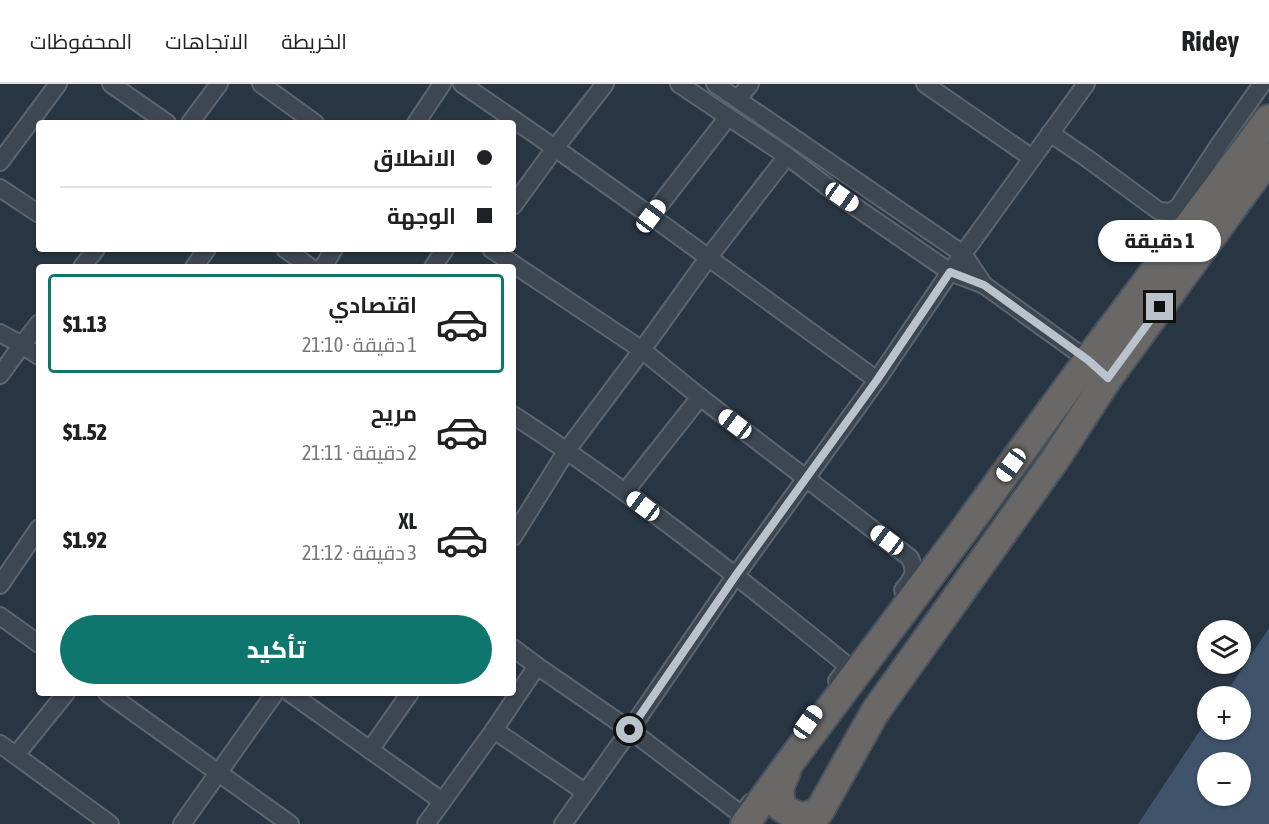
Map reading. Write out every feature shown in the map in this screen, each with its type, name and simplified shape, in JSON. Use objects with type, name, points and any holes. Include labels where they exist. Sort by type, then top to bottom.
[{"type":"highway","points":[[790,762],[779,788],[781,807],[796,817],[815,817],[875,712],[1054,461],[1098,369],[1269,119]]},
{"type":"highway","points":[[741,821],[790,762],[964,530],[1269,158]]},
{"type":"street","points":[[0,162],[58,84]]},
{"type":"street","points":[[111,84],[163,120]]},
{"type":"street","points":[[192,120],[219,84]]},
{"type":"street","points":[[261,84],[311,120]]},
{"type":"street","points":[[418,120],[442,84]]},
{"type":"street","points":[[462,84],[514,120]]},
{"type":"street","points":[[516,202],[605,84]]},
{"type":"street","points":[[679,84],[787,156],[950,272],[984,285],[1098,369]]},
{"type":"street","points":[[715,84],[963,254],[984,285]]},
{"type":"street","points":[[738,99],[750,84]]},
{"type":"street","points":[[925,84],[1032,158]]},
{"type":"street","points":[[562,824],[630,730],[736,575],[877,380],[950,272],[1086,84]]},
{"type":"street","points":[[1050,133],[1159,211],[1171,212],[1179,206],[1262,84]]},
{"type":"street","points":[[651,216],[728,117]]},
{"type":"street","points":[[516,121],[877,380]]},
{"type":"street","points":[[516,532],[567,450],[708,258],[787,156]]},
{"type":"street","points":[[0,188],[36,211]]},
{"type":"street","points":[[289,252],[306,264]]},
{"type":"street","points":[[495,252],[513,264]]},
{"type":"street","points":[[516,266],[642,350],[910,558],[915,571],[912,579],[848,666],[741,821],[630,730],[516,650]]},
{"type":"street","points":[[0,375],[36,327]]},
{"type":"street","points":[[0,333],[36,354]]},
{"type":"street","points":[[625,492],[700,397]]},
{"type":"street","points":[[516,417],[567,450],[736,575],[848,666]]},
{"type":"street","points":[[0,585],[36,532]]},
{"type":"street","points":[[0,616],[36,642]]},
{"type":"street","points":[[426,824],[537,666]]},
{"type":"street","points":[[16,756],[64,696]]},
{"type":"street","points":[[111,696],[290,824]]},
{"type":"street","points":[[182,824],[273,696]]},
{"type":"street","points":[[294,696],[442,801]]},
{"type":"street","points":[[370,750],[408,696]]},
{"type":"street","points":[[494,730],[585,792]]},
{"type":"street","points":[[0,744],[110,824]]},
{"type":"water","points":[[1269,628],[1269,824],[1138,824],[1197,735],[1197,740],[1251,740],[1251,686],[1231,686],[1239,674],[1251,674],[1251,655]]},
{"type":"route","points":[[630,730],[736,575],[877,380],[950,272],[984,285],[1088,360],[1108,378],[1160,307]]}]
